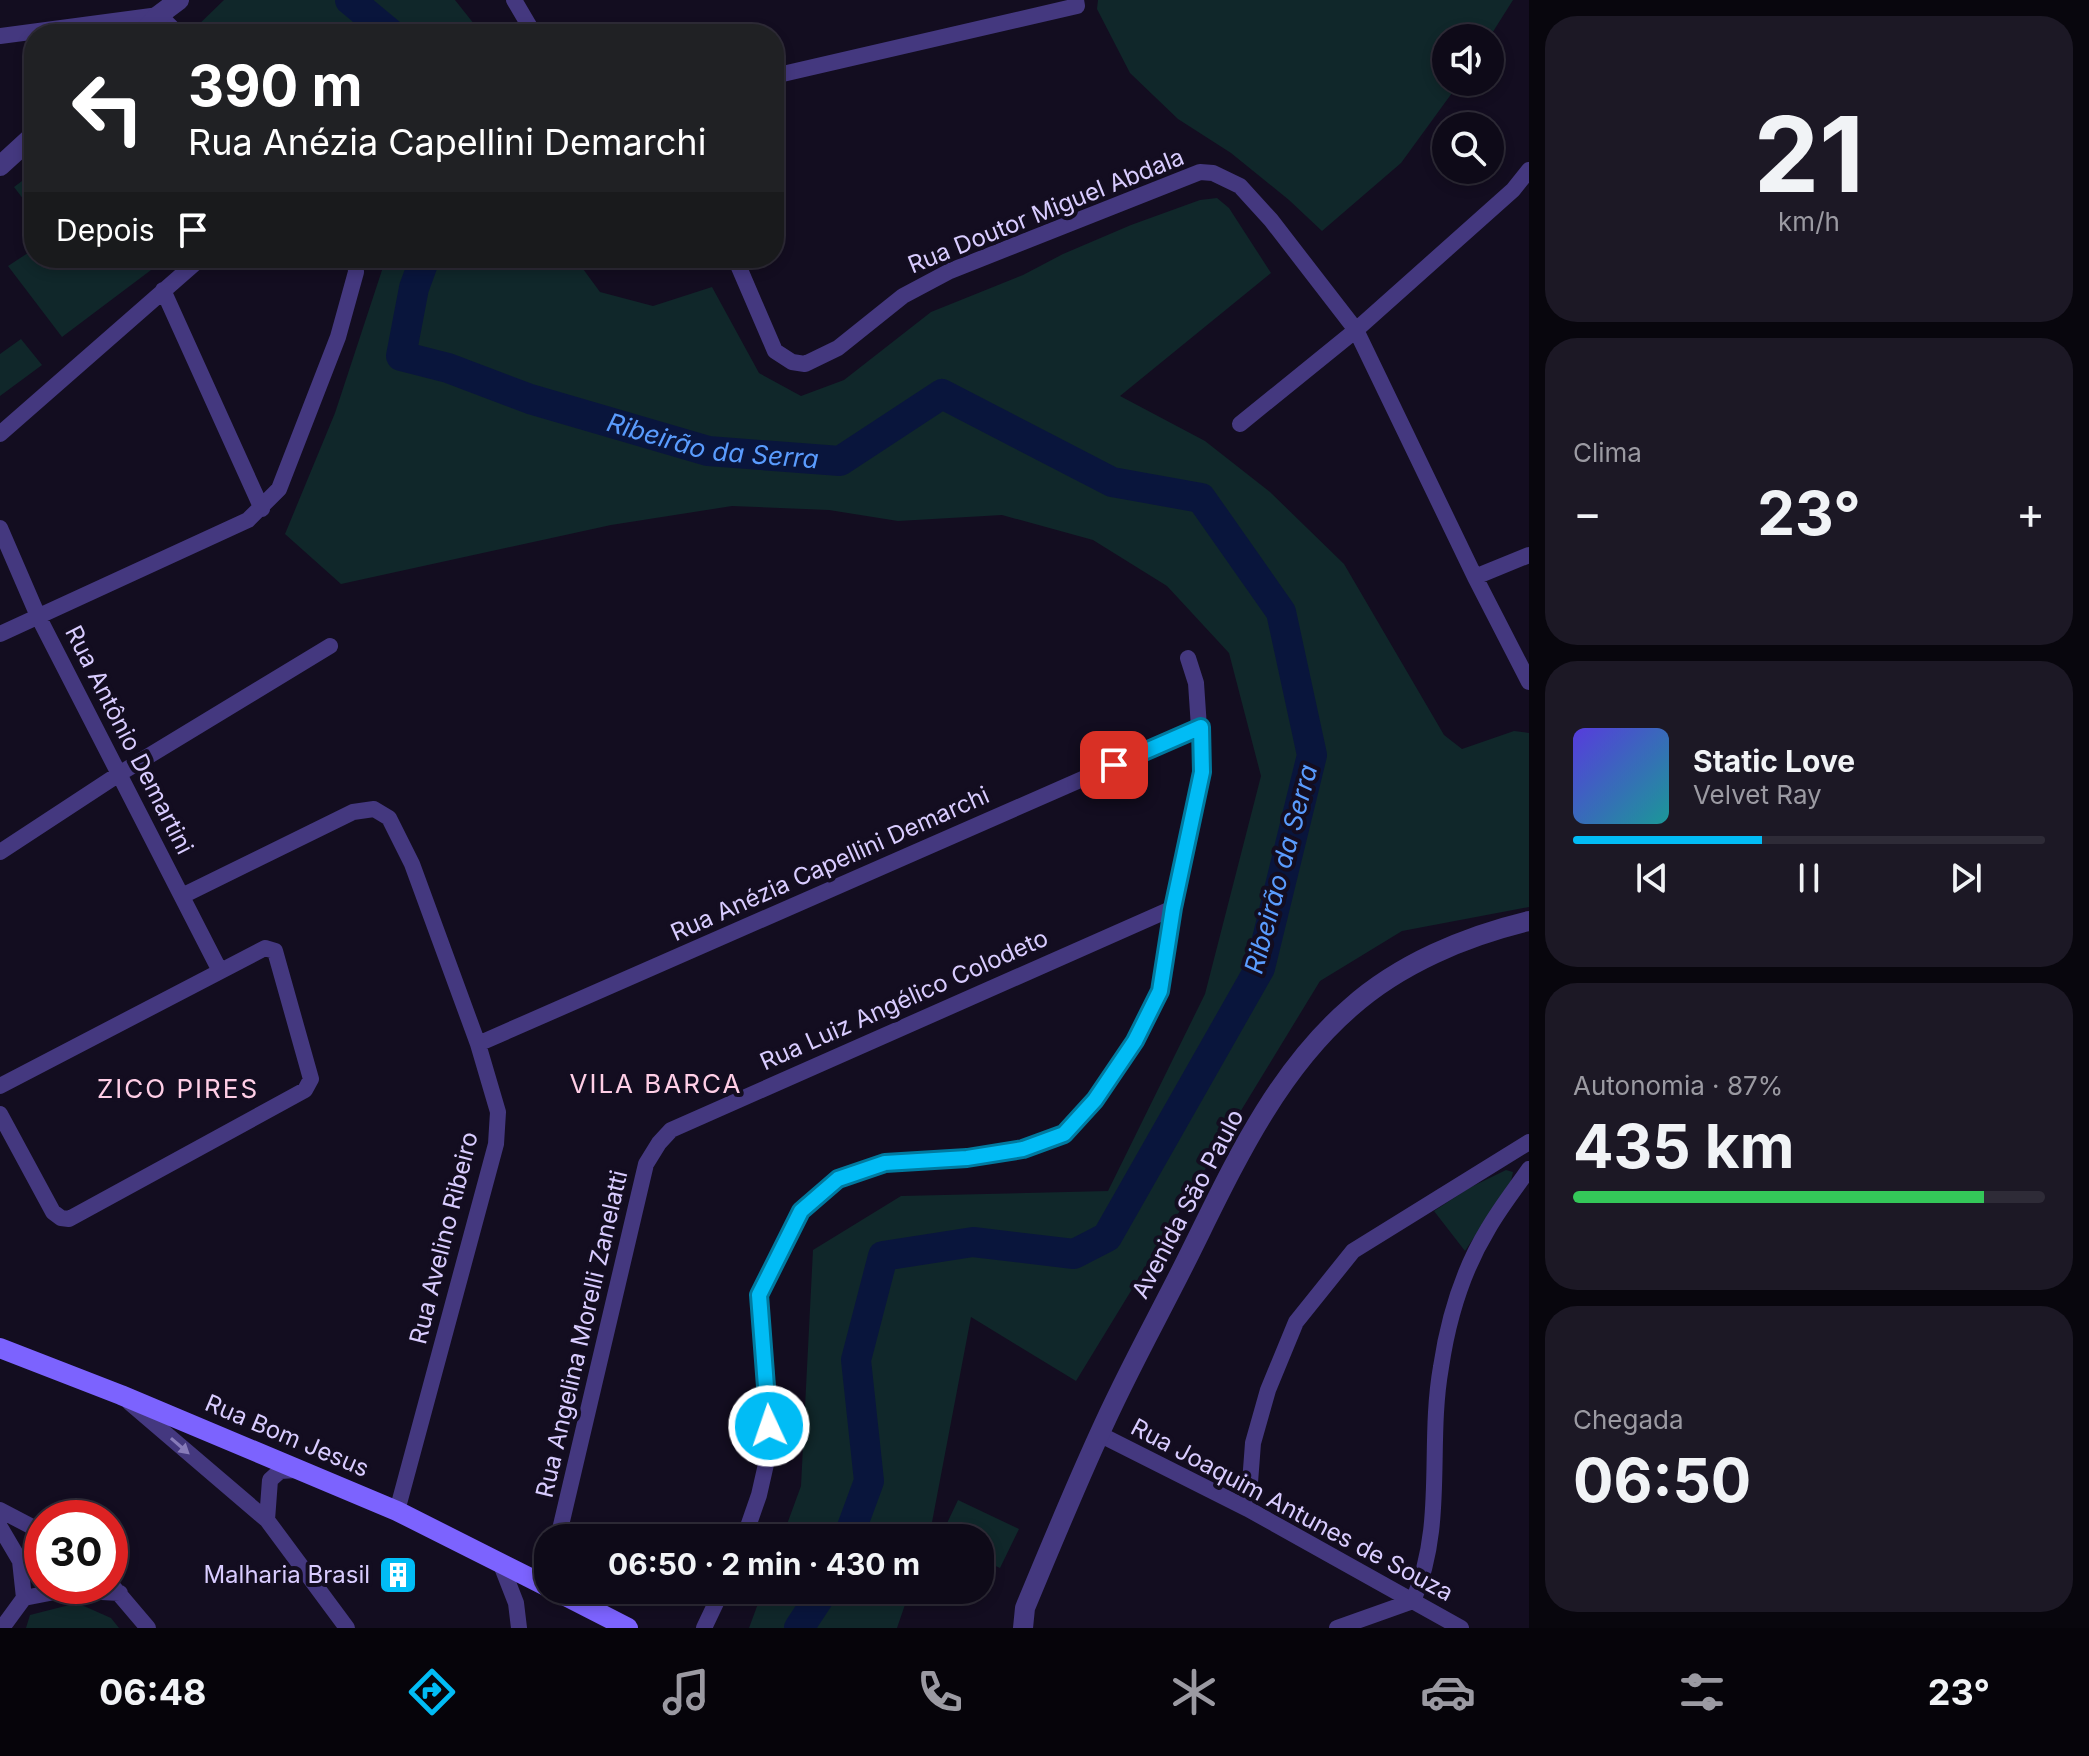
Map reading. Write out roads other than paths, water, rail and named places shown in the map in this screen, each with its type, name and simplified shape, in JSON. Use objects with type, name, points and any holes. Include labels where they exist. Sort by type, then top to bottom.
[{"type":"main road","name":"Rua Bom Jesus","points":[[0,1348],[121,1395],[397,1511],[534,1579]]},
{"type":"main road","name":"Rua Bom Jesus","points":[[583,1604],[628,1628]]},
{"type":"street","points":[[150,24],[179,0]]},
{"type":"street","points":[[514,0],[528,24]]},
{"type":"street","points":[[784,74],[1076,3]]},
{"type":"street","points":[[159,15],[168,24]]},
{"type":"street","points":[[91,24],[159,15]]},
{"type":"street","points":[[0,36],[24,33]]},
{"type":"street","points":[[0,166],[24,144]]},
{"type":"street","name":"Rua Doutor Miguel Abdala","points":[[739,268],[775,351],[792,362],[805,364],[838,348],[903,296],[950,271],[1200,172],[1213,173],[1240,186],[1271,220],[1356,330],[1529,682]]},
{"type":"street","points":[[1240,424],[1356,330],[1513,190],[1528,173]]},
{"type":"street","points":[[0,434],[189,268]]},
{"type":"street","points":[[0,634],[248,520],[262,509],[279,489],[338,337],[356,268]]},
{"type":"street","points":[[163,290],[262,509]]},
{"type":"street","name":"Rua Antônio Demartini","points":[[0,528],[38,616],[220,971]]},
{"type":"street","points":[[1475,577],[1529,555]]},
{"type":"street","points":[[0,852],[119,774],[330,646]]},
{"type":"street","points":[[749,1524],[769,1451],[769,1401],[759,1295],[801,1211],[838,1179],[885,1163],[967,1158],[1023,1149],[1064,1134],[1095,1100],[1135,1041],[1160,991],[1173,908],[1202,772],[1196,683],[1188,658]]},
{"type":"street","name":"Rua Anézia Capellini Demarchi","points":[[478,1044],[1201,727]]},
{"type":"street","name":"Rua Avelino Ribeiro","points":[[182,896],[353,812],[374,809],[389,818],[412,864],[478,1044],[498,1112],[496,1144],[397,1511]]},
{"type":"street","name":"Rua Luiz Angélico Colodeto","points":[[659,1143],[671,1130],[695,1117],[1173,908]]},
{"type":"street","name":"Avenida São Paulo","points":[[1023,1628],[1025,1608],[1099,1434],[1243,1148],[1311,1046],[1361,998],[1413,965],[1497,930],[1529,921]]},
{"type":"street","points":[[0,1086],[265,948],[275,951],[311,1079],[305,1090],[69,1219],[53,1212],[0,1114]]},
{"type":"street","points":[[1248,1509],[1253,1443],[1268,1390],[1296,1322],[1304,1311],[1353,1251],[1529,1142]]},
{"type":"street","name":"Rua Angelina Morelli Zanelatti","points":[[561,1524],[646,1164],[659,1143]]},
{"type":"street","points":[[1337,1628],[1413,1601],[1427,1562],[1434,1528],[1434,1459],[1440,1368],[1457,1296],[1486,1231],[1529,1169]]},
{"type":"street","points":[[121,1395],[267,1520],[347,1628]]},
{"type":"street","name":"Rua Joaquim Antunes de Souza","points":[[1099,1434],[1248,1509],[1461,1628]]},
{"type":"street","points":[[267,1520],[270,1480],[280,1471],[296,1470]]},
{"type":"street","points":[[0,1510],[24,1523]]},
{"type":"street","points":[[0,1527],[20,1561],[24,1598],[4,1627]]},
{"type":"street","points":[[500,1562],[516,1603],[519,1628]]},
{"type":"street","points":[[128,1604],[148,1628]]},
{"type":"street","points":[[704,1628],[715,1604]]},
{"type":"waterway","name":"Ribeirão da Serra","points":[[350,0],[379,24]]},
{"type":"waterway","name":"Ribeirão da Serra","points":[[421,268],[414,288],[401,356],[448,368],[530,399],[708,451],[840,461],[942,394],[1112,482],[1201,498],[1281,612],[1312,755],[1260,968],[1107,1237],[1074,1254],[973,1242],[883,1256],[856,1360],[869,1481],[853,1524]]},
{"type":"waterway","name":"Ribeirão da Serra","points":[[799,1628],[815,1604]]},
{"type":"place","name":"Malharia Brasil","points":[[398,1575]]},
{"type":"district","name":"VILA BARCA","points":[[656,1084]]},
{"type":"district","name":"ZICO PIRES","points":[[178,1089]]}]
